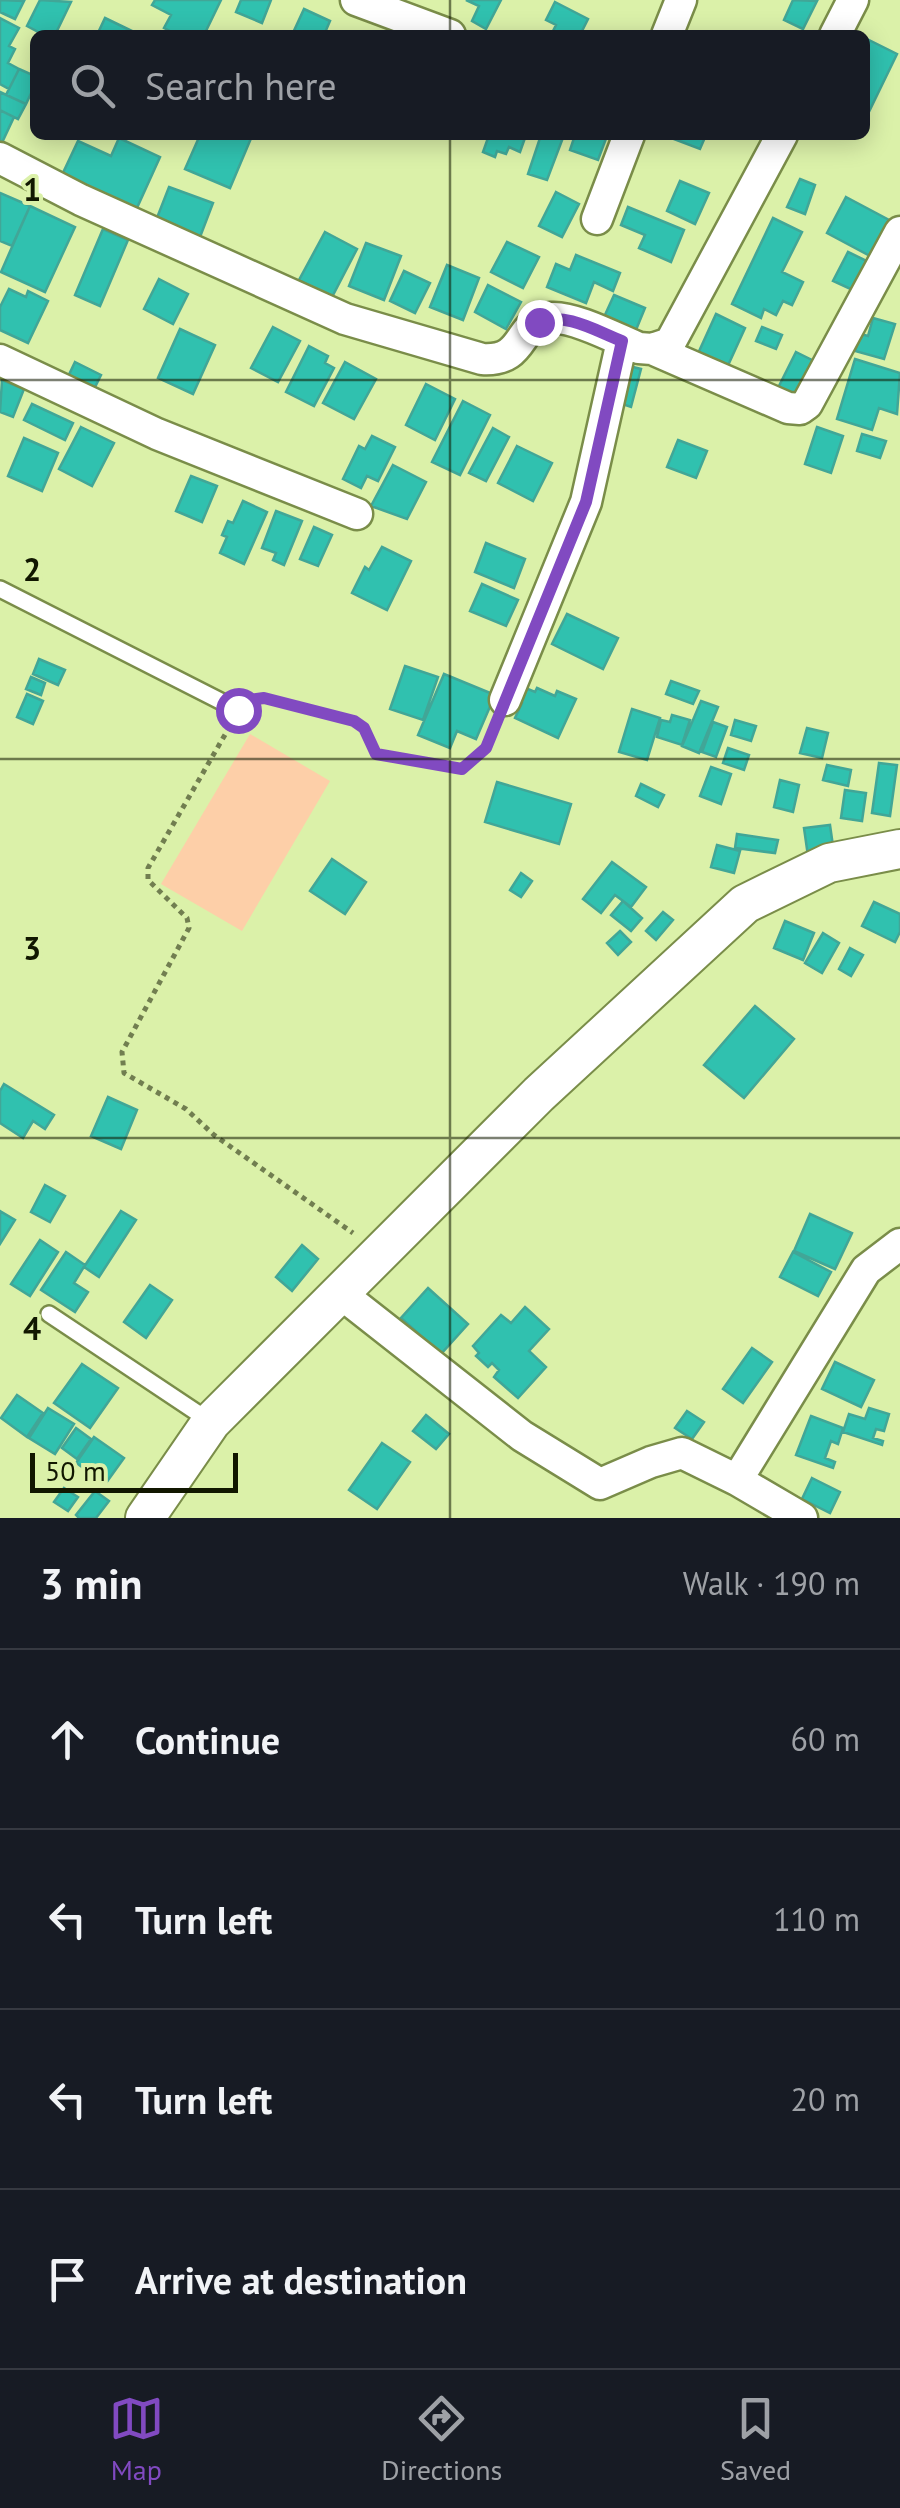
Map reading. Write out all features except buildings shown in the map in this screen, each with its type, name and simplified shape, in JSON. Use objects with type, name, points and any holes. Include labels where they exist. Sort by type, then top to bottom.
[{"type":"street","points":[[356,0],[437,30]]},
{"type":"street","points":[[669,30],[681,0]]},
{"type":"street","points":[[837,30],[853,0]]},
{"type":"street","points":[[597,219],[627,140]]},
{"type":"street","points":[[652,349],[670,344],[676,336],[779,140]]},
{"type":"street","points":[[0,158],[81,200],[345,320],[482,359],[506,357],[514,352],[528,329],[550,318],[567,320],[652,349],[788,408],[800,409],[900,232]]},
{"type":"street","points":[[505,700],[586,502],[622,341]]},
{"type":"street","points":[[0,360],[157,434],[357,514]]},
{"type":"street","points":[[145,1518],[212,1422],[539,1094],[745,904],[829,864],[900,849]]},
{"type":"street","points":[[737,1480],[866,1270],[900,1244]]},
{"type":"street","points":[[340,1294],[522,1436],[600,1484],[682,1453],[802,1518]]},
{"type":"lane","points":[[0,589],[238,710]]},
{"type":"lane","points":[[49,1314],[212,1422]]},
{"type":"path","points":[[370,1263],[359,1238],[214,1135],[186,1108],[124,1072],[122,1052],[189,928],[187,918],[148,880],[148,868],[238,710],[249,700],[264,698],[354,721],[364,728],[376,754],[462,769],[486,748],[505,700]]},
{"type":"shaded area","points":[[250,734],[330,781],[242,931],[161,884]]},
{"type":"route","points":[[238,710],[249,700],[264,698],[354,721],[364,728],[376,754],[462,769],[486,748],[586,502],[622,341],[567,320],[550,318],[539,322]]}]
